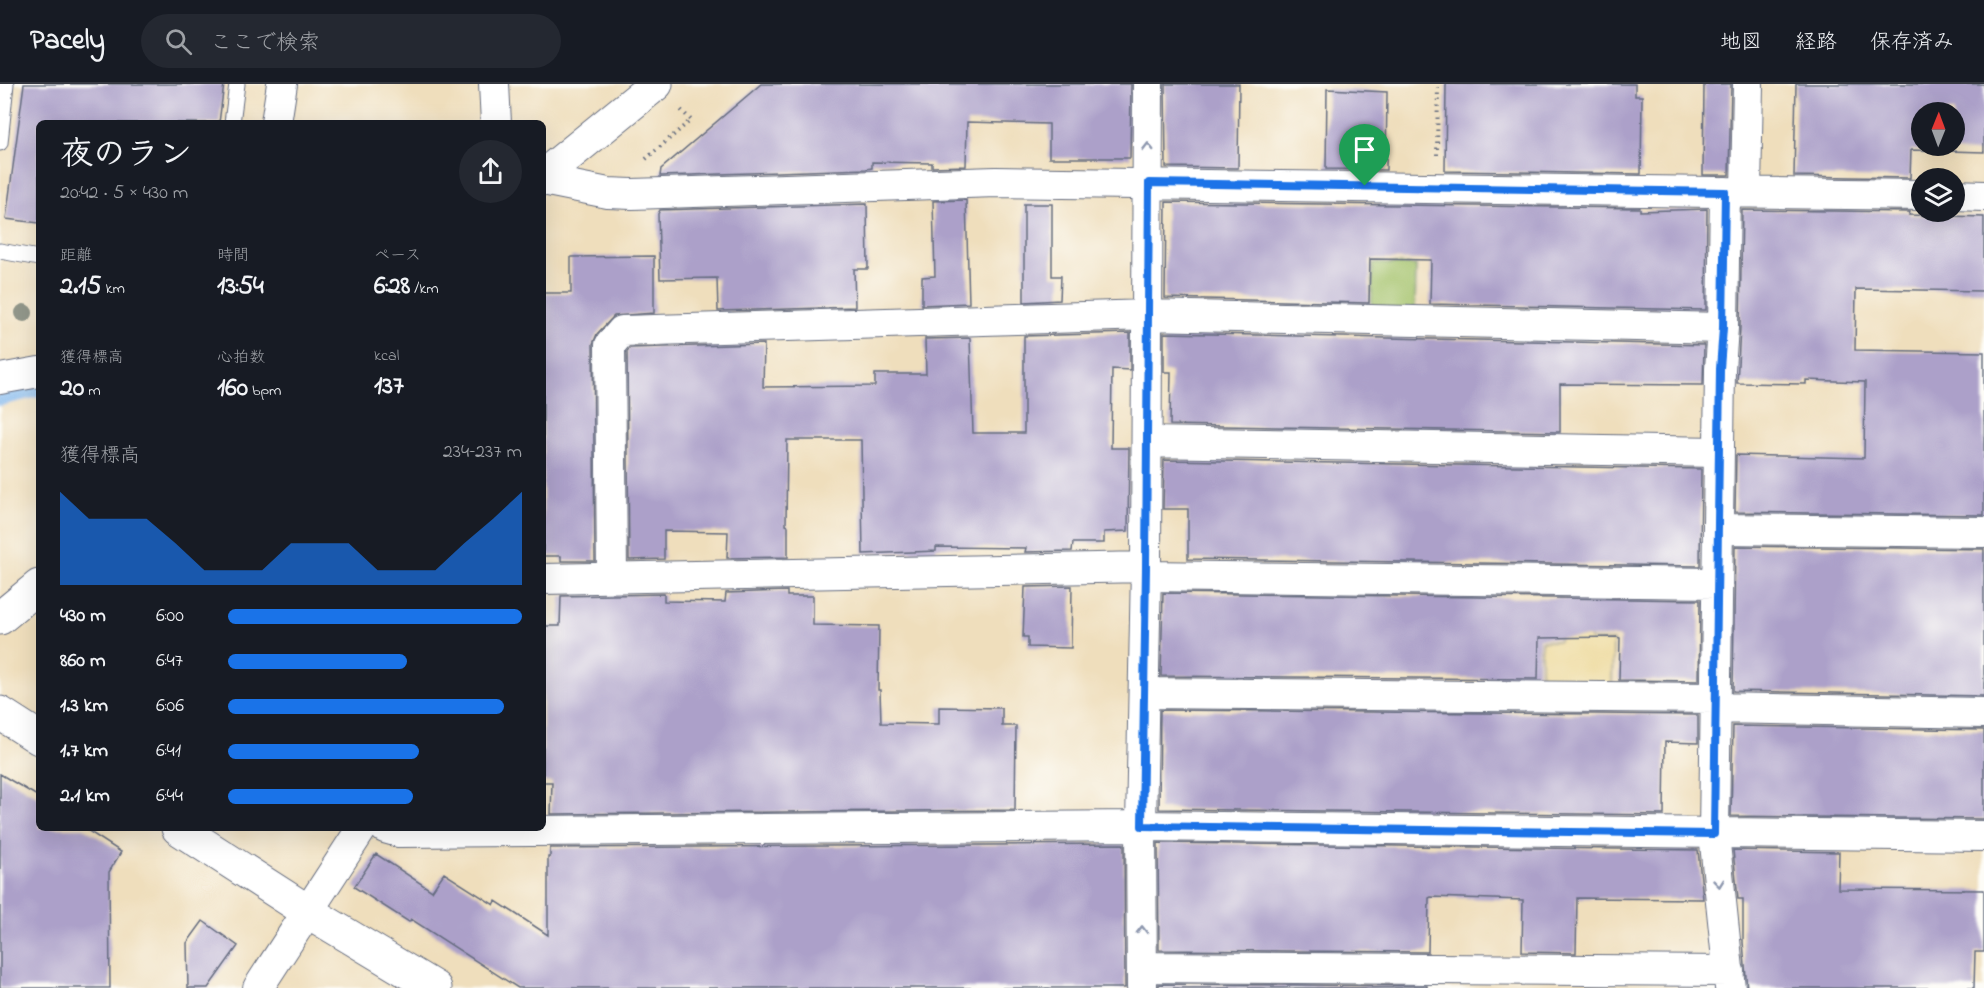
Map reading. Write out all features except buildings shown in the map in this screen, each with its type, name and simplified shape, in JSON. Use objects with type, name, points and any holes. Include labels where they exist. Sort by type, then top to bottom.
[{"type":"main road","points":[[546,176],[657,84]]},
{"type":"main road","points":[[0,618],[36,588]]},
{"type":"main road","points":[[0,713],[36,736]]},
{"type":"main road","points":[[183,831],[307,911],[435,988]]},
{"type":"street","points":[[276,120],[282,84]]},
{"type":"street","points":[[494,84],[496,120]]},
{"type":"street","points":[[1148,84],[1142,978],[1729,980],[1714,834],[1720,369],[1748,84]]},
{"type":"street","points":[[546,179],[608,193],[632,194],[996,182],[1911,195]]},
{"type":"street","points":[[1965,195],[1984,196]]},
{"type":"street","points":[[612,577],[610,345],[622,331],[1148,315],[1723,328]]},
{"type":"street","points":[[0,379],[36,373]]},
{"type":"street","points":[[1147,442],[1719,452]]},
{"type":"street","points":[[1718,529],[1984,532]]},
{"type":"street","points":[[546,579],[1146,571],[1717,583]]},
{"type":"street","points":[[1144,693],[1715,703],[1984,713]]},
{"type":"street","points":[[546,831],[1142,826],[1984,836]]},
{"type":"street","points":[[258,988],[360,831]]},
{"type":"street","points":[[396,831],[533,831]]},
{"type":"lane","points":[[0,143],[6,84]]},
{"type":"lane","points":[[232,120],[237,84]]},
{"type":"lane","points":[[0,251],[36,257]]},
{"type":"path","points":[[1437,188],[1438,84]]},
{"type":"path","points":[[647,157],[685,125]]},
{"type":"green space","points":[[1373,263],[1416,265],[1415,314],[1371,312]]},
{"type":"sand","points":[[1560,591],[1592,591],[1590,640],[1613,641],[1612,688],[1541,686],[1541,641],[1559,641]]},
{"type":"waterway","points":[[0,400],[36,392]]},
{"type":"route","points":[[1149,183],[1365,186],[1725,192],[1723,328],[1720,369],[1714,834],[1142,826],[1149,183]]}]
